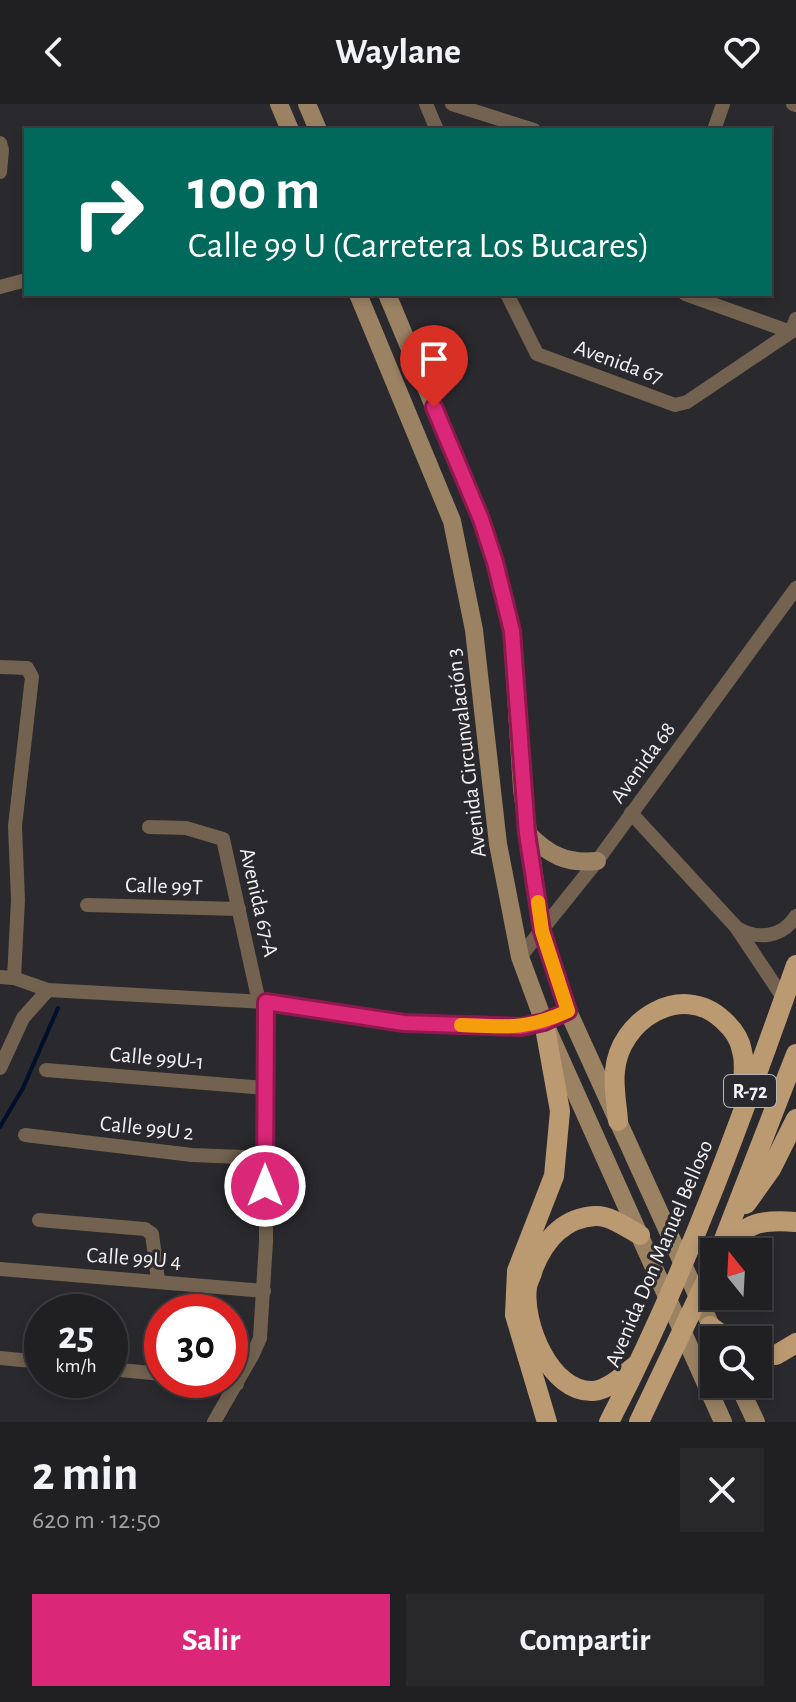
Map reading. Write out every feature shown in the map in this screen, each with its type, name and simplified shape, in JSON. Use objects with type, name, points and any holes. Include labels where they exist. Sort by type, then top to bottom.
[{"type":"main road","points":[[279,104],[289,128]]},
{"type":"main road","points":[[307,104],[317,128]]},
{"type":"main road","name":"Avenida Circunvalación 3","points":[[359,296],[452,521],[474,630],[498,844],[520,957],[544,1022],[723,1422]]},
{"type":"main road","points":[[388,296],[481,519],[512,631],[527,833],[542,931],[568,1011],[711,1326]]},
{"type":"main road","points":[[527,833],[555,855],[577,863],[597,861]]},
{"type":"main road","name":"Avenida Don Manuel Belloso","points":[[609,1422],[641,1361],[704,1217],[796,965]]},
{"type":"main road","points":[[618,1121],[615,1070],[624,1043],[639,1022],[660,1008],[680,1003],[699,1006],[717,1014],[731,1027],[742,1047],[741,1115]]},
{"type":"main road","points":[[544,1022],[560,1111],[554,1176],[517,1271],[515,1315],[547,1422]]},
{"type":"main road","name":"R-72","points":[[725,1238],[796,1054]]},
{"type":"main road","name":"R-72","points":[[728,1230],[771,1169],[796,1119]]},
{"type":"main road","points":[[640,1235],[597,1216],[568,1223],[542,1247],[527,1287],[532,1332],[551,1370],[574,1388],[595,1391],[620,1379],[641,1361]]},
{"type":"main road","points":[[733,1238],[766,1220],[796,1222]]},
{"type":"main road","points":[[639,1422],[700,1294]]},
{"type":"main road","points":[[772,1355],[796,1343]]},
{"type":"main road","points":[[745,1398],[756,1422]]},
{"type":"street","points":[[426,104],[436,128]]},
{"type":"street","points":[[452,104],[528,128]]},
{"type":"street","points":[[715,128],[723,104]]},
{"type":"street","points":[[0,172],[1,147]]},
{"type":"street","points":[[0,287],[24,281]]},
{"type":"street","name":"Avenida 67","points":[[508,296],[537,354],[675,405],[681,405],[765,350],[794,325]]},
{"type":"street","points":[[692,296],[794,325]]},
{"type":"street","name":"Avenida 68","points":[[520,957],[597,861],[796,588]]},
{"type":"street","points":[[0,667],[27,668],[31,671],[15,826],[18,900],[7,978],[48,990],[263,1002],[404,1023],[521,1027],[544,1022],[568,1011]]},
{"type":"street","points":[[631,813],[736,927],[784,999]]},
{"type":"street","name":"Avenida 67-A","points":[[149,827],[186,828],[223,839],[263,1002],[264,1291],[260,1338],[248,1362]]},
{"type":"street","points":[[0,899],[18,900]]},
{"type":"street","name":"Calle 99T","points":[[87,905],[239,909]]},
{"type":"street","points":[[736,927],[750,936],[766,936],[781,930],[796,916]]},
{"type":"street","points":[[0,1045],[23,1003],[48,990]]},
{"type":"street","points":[[0,1068],[23,1018],[48,990]]},
{"type":"street","name":"Calle 99U-1","points":[[46,1070],[265,1088]]},
{"type":"street","name":"Calle 99U 2","points":[[25,1135],[192,1155],[265,1158]]},
{"type":"street","points":[[39,1220],[145,1229],[152,1234],[155,1242],[158,1280]]},
{"type":"street","name":"Calle 99U 4","points":[[0,1269],[264,1291]]},
{"type":"street","points":[[0,1358],[24,1360]]},
{"type":"street","name":"Avenida 67-A","points":[[214,1422],[229,1398]]},
{"type":"waterway","points":[[0,1127],[23,1088],[58,1008]]},
{"type":"slow traffic","points":[[461,1025],[521,1027],[544,1022],[568,1011],[542,931],[538,902]]},
{"type":"route","points":[[265,1186],[266,1002],[404,1023],[521,1027],[544,1022],[568,1011],[542,931],[527,833],[512,631],[481,519],[434,407]]}]
